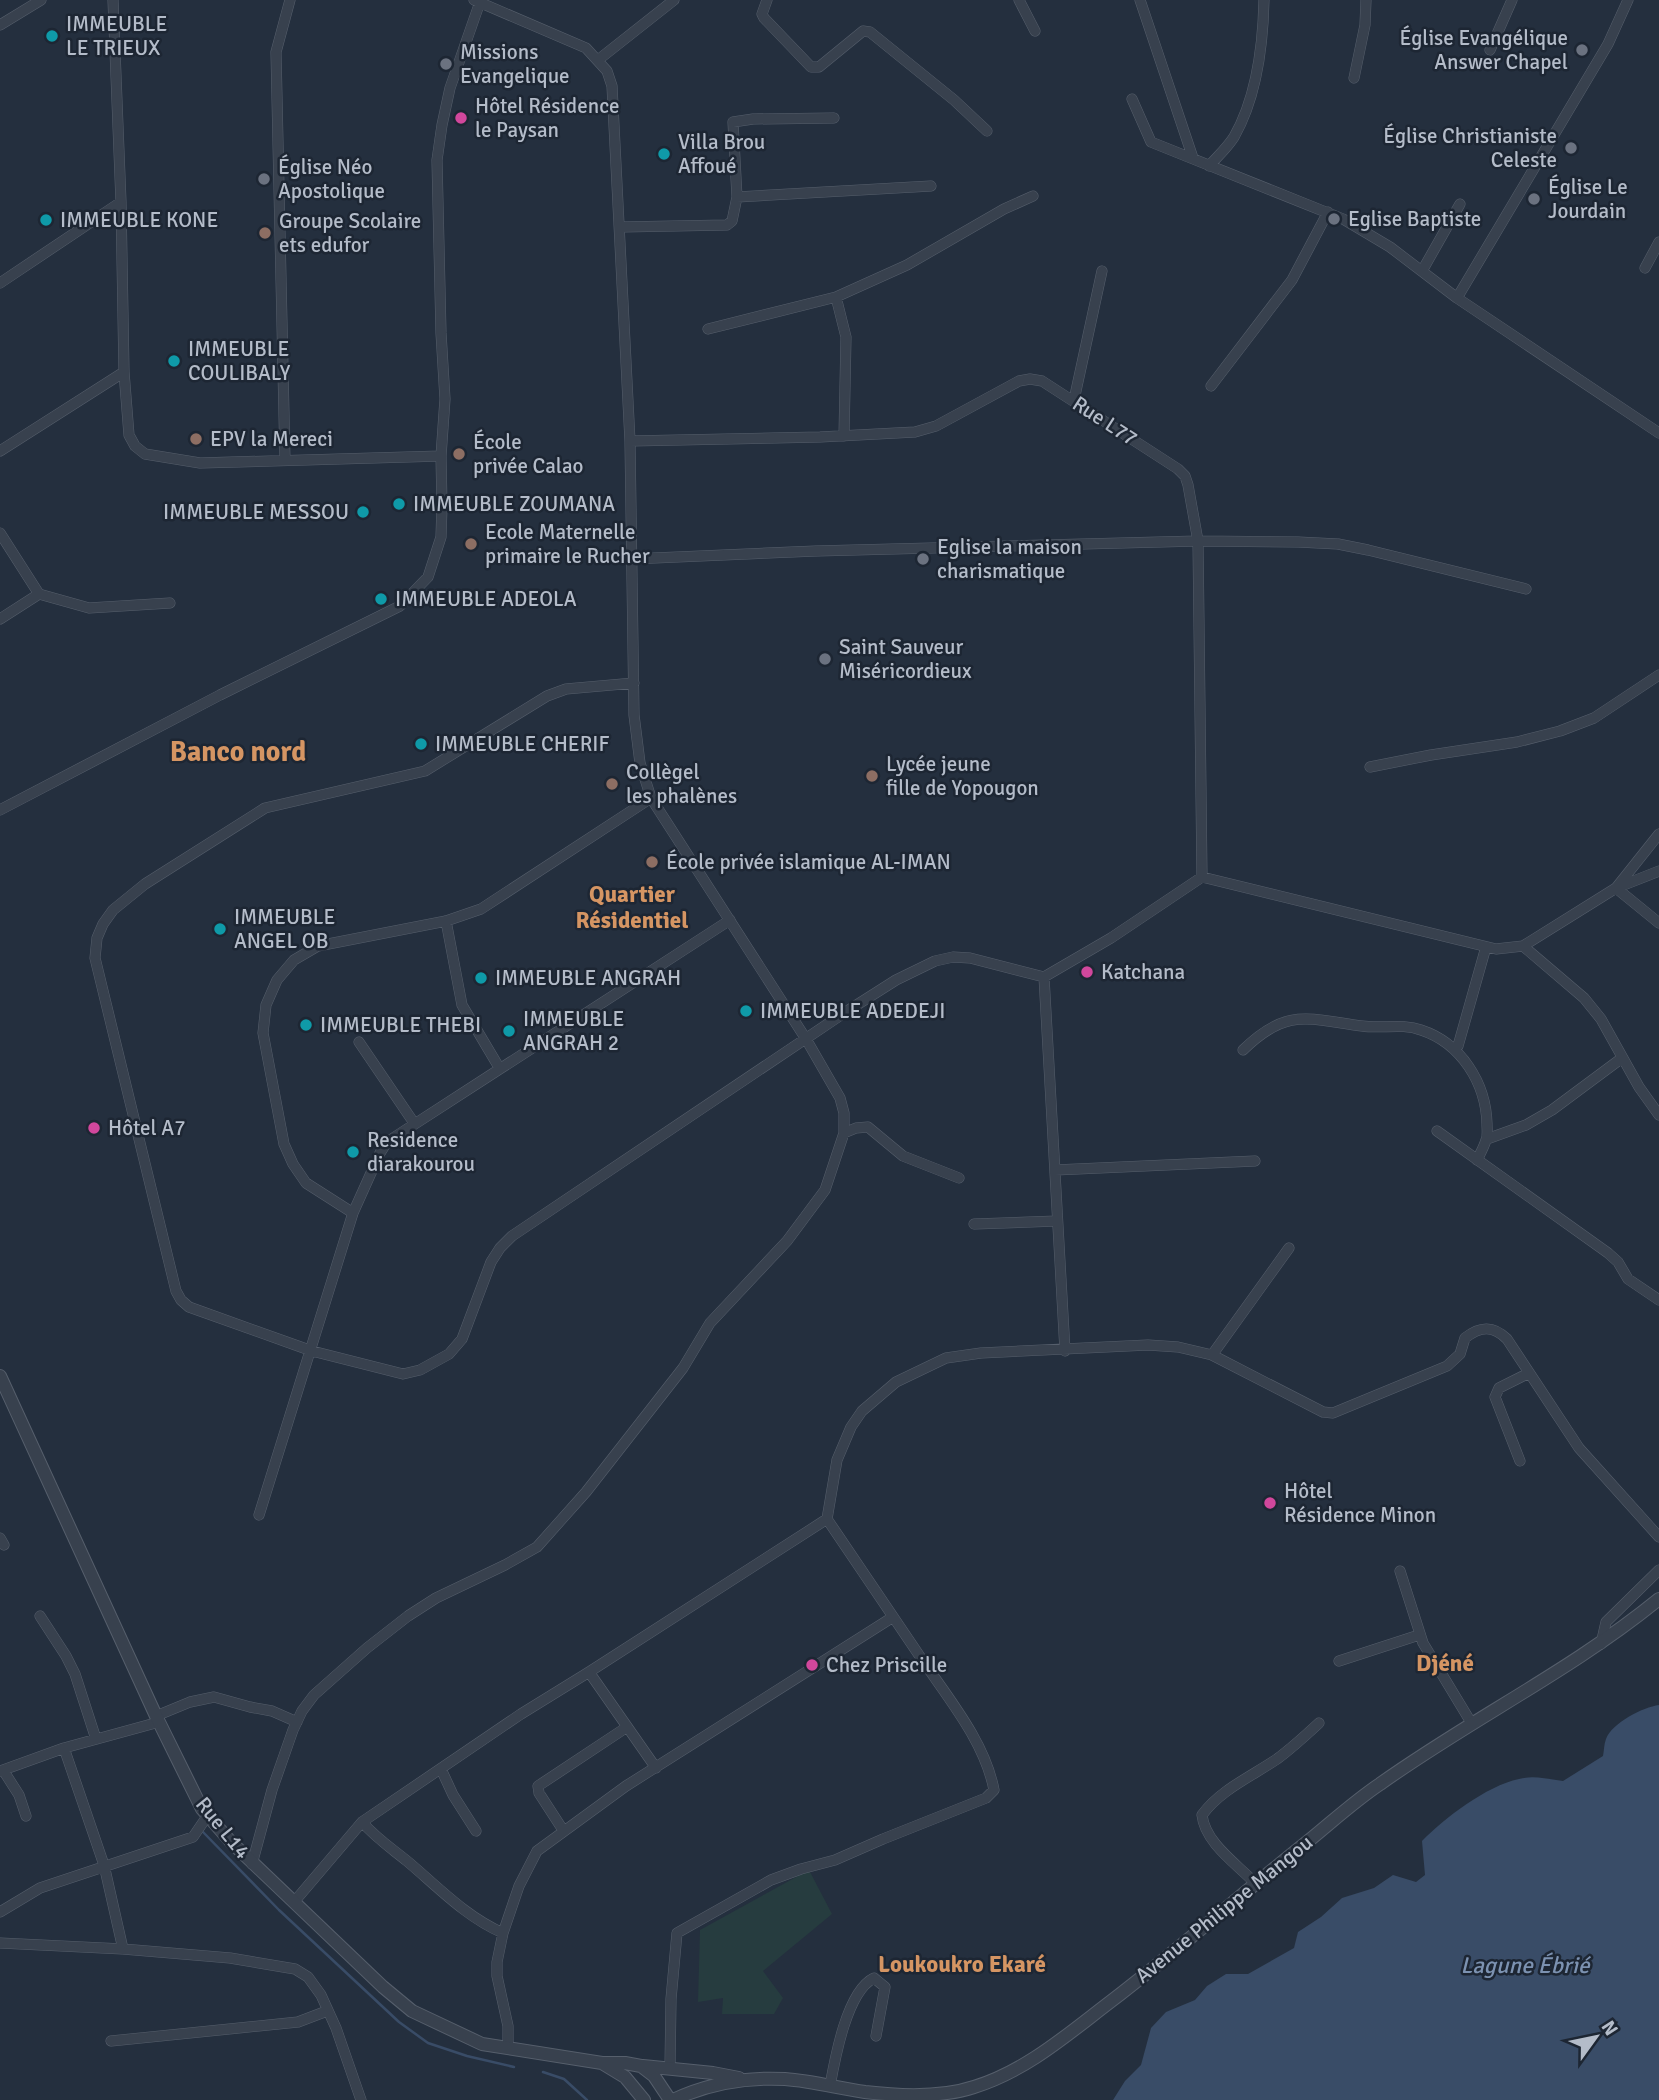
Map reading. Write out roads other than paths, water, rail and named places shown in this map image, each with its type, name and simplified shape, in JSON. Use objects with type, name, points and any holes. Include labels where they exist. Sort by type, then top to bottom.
[{"type":"street","points":[[0,25],[41,0]]},
{"type":"street","points":[[113,0],[124,372],[129,435],[135,446],[145,454],[200,463],[440,456]]},
{"type":"street","points":[[285,460],[276,52],[290,0]]},
{"type":"street","points":[[598,60],[674,0]]},
{"type":"street","points":[[767,0],[762,14],[764,18],[811,67],[819,67],[863,32],[870,32],[954,100],[987,131]]},
{"type":"street","points":[[1019,0],[1035,32]]},
{"type":"street","points":[[1140,0],[1194,158]]},
{"type":"street","points":[[1209,166],[1232,140],[1245,114],[1254,84],[1261,43],[1264,0]]},
{"type":"street","points":[[1354,78],[1366,0]]},
{"type":"street","points":[[1490,50],[1512,0]]},
{"type":"street","points":[[1457,298],[1608,44],[1628,0]]},
{"type":"street","points":[[0,810],[220,695],[400,606],[428,577],[441,537],[440,456],[444,400],[437,160],[450,88],[477,1],[586,48],[607,71],[612,86],[630,441],[634,715],[640,763],[651,798],[806,1039],[840,1098],[844,1113],[844,1133],[825,1190],[808,1215],[710,1323],[665,1391],[586,1492],[537,1546],[436,1598],[408,1616],[314,1695],[297,1722],[272,1790],[252,1864]]},
{"type":"street","points":[[1132,99],[1151,142],[1328,212],[1390,247],[1457,298],[1659,433]]},
{"type":"street","points":[[621,227],[727,225],[732,221],[737,197],[733,122],[834,118]]},
{"type":"street","points":[[737,197],[931,186]]},
{"type":"street","points":[[708,328],[836,297],[907,265],[1003,209],[1034,196]]},
{"type":"street","points":[[0,283],[121,202]]},
{"type":"street","points":[[1422,271],[1460,204]]},
{"type":"street","points":[[1211,386],[1292,280],[1328,212]]},
{"type":"street","points":[[1645,268],[1659,242]]},
{"type":"street","points":[[1074,400],[1102,271]]},
{"type":"street","points":[[836,297],[846,337],[844,436]]},
{"type":"street","points":[[0,450],[124,372]]},
{"type":"street","name":"Rue L77","points":[[630,441],[844,436],[925,430],[1019,381],[1030,379],[1042,381],[1074,400],[1178,469],[1185,476],[1198,541],[1202,877]]},
{"type":"street","points":[[0,533],[38,594],[89,608],[170,603]]},
{"type":"street","points":[[631,559],[816,551],[1198,541],[1338,544],[1526,589]]},
{"type":"street","points":[[0,619],[38,594]]},
{"type":"street","points":[[1370,767],[1517,742],[1560,730],[1594,718],[1659,675]]},
{"type":"street","points":[[634,683],[566,689],[547,696],[436,765],[414,775],[265,808],[145,884],[113,910],[103,924],[97,938],[95,958],[176,1291],[189,1307],[312,1351],[403,1374],[435,1363],[449,1354],[462,1339],[491,1262],[512,1236],[896,980],[935,961],[953,957],[970,958],[1044,978],[1111,938],[1202,877],[1486,947],[1510,949],[1523,946],[1616,888],[1659,871]]},
{"type":"street","points":[[354,1213],[306,1183],[284,1144],[263,1033],[267,1005],[278,980],[294,960],[318,946],[446,921],[493,903],[651,798]]},
{"type":"street","points":[[1616,888],[1659,834]]},
{"type":"street","points":[[1616,888],[1659,923]]},
{"type":"street","points":[[259,1515],[354,1213],[387,1142],[730,920]]},
{"type":"street","points":[[446,921],[462,1005],[500,1069]]},
{"type":"street","points":[[1523,946],[1584,998],[1601,1018],[1622,1058],[1659,1115]]},
{"type":"street","points":[[1454,1048],[1458,1046],[1486,947]]},
{"type":"street","points":[[1044,978],[1065,1351]]},
{"type":"street","points":[[1243,1050],[1257,1036],[1293,1019],[1307,1018],[1376,1027],[1411,1027],[1429,1033],[1454,1048],[1480,1083],[1486,1110],[1487,1139],[1477,1160]]},
{"type":"street","points":[[359,1042],[414,1123]]},
{"type":"street","points":[[1487,1139],[1526,1125],[1552,1110],[1622,1058]]},
{"type":"street","points":[[844,1133],[867,1127],[903,1156],[959,1178]]},
{"type":"street","points":[[1437,1130],[1608,1253],[1618,1262],[1628,1279],[1659,1300]]},
{"type":"street","points":[[1055,1170],[1255,1161]]},
{"type":"street","points":[[974,1224],[1057,1221]]},
{"type":"street","points":[[1212,1355],[1289,1248]]},
{"type":"street","points":[[670,2067],[671,1999],[677,1933],[771,1880],[835,1860],[986,1798],[994,1790],[992,1779],[972,1737],[827,1519],[837,1460],[851,1427],[862,1411],[896,1382],[946,1358],[981,1353],[1148,1345],[1178,1347],[1212,1355],[1323,1412],[1333,1413],[1447,1366],[1460,1354],[1465,1338],[1482,1328],[1500,1332],[1579,1448],[1659,1537]]},
{"type":"street","points":[[1520,1461],[1495,1397],[1499,1388],[1528,1373]]},
{"type":"street","name":"Rue L14","points":[[0,1376],[4,1396],[202,1808],[252,1864],[412,2011],[472,2041],[602,2063],[670,2067],[750,2081]]},
{"type":"street","points":[[294,1902],[362,1822],[512,1720],[827,1519]]},
{"type":"street","points":[[1601,1644],[1606,1622],[1659,1570]]},
{"type":"street","points":[[1400,1572],[1419,1634],[1472,1724]]},
{"type":"street","name":"Avenue Philippe Mangou","points":[[750,2081],[785,2079],[873,2093],[926,2094],[974,2087],[1008,2073],[1036,2057],[1083,2023],[1378,1785],[1601,1644],[1659,1600]]},
{"type":"street","points":[[40,1616],[75,1674],[96,1739]]},
{"type":"street","points":[[508,2048],[508,2026],[497,1976],[503,1933],[537,1851],[656,1768],[893,1616]]},
{"type":"street","points":[[1339,1661],[1419,1634]]},
{"type":"street","points":[[589,1672],[656,1768]]},
{"type":"street","points":[[26,1816],[19,1795],[2,1770],[158,1719],[190,1702],[214,1696],[272,1711],[297,1722]]},
{"type":"street","points":[[1255,1883],[1211,1837],[1202,1815],[1232,1788],[1278,1758],[1319,1723]]},
{"type":"street","points":[[564,1830],[539,1793],[538,1786],[627,1727]]},
{"type":"street","points":[[64,1748],[104,1866],[123,1949]]},
{"type":"street","points":[[441,1769],[453,1795],[476,1831]]},
{"type":"street","points":[[0,1912],[40,1888],[193,1837],[208,1815]]},
{"type":"street","points":[[362,1822],[378,1840],[407,1861],[472,1917],[503,1933]]},
{"type":"street","points":[[0,1943],[230,1958],[295,1969],[308,1978],[321,1995],[336,2028],[361,2100]]},
{"type":"street","points":[[830,2086],[836,2053],[850,2011],[866,1982],[874,1978],[885,1987],[876,2036]]},
{"type":"street","points":[[111,2041],[298,2022],[327,2011]]},
{"type":"street","name":"Rue L14","points":[[602,2063],[625,2077],[644,2100]]},
{"type":"street","points":[[641,2066],[654,2076],[672,2100],[706,2087],[750,2081]]},
{"type":"water","name":"Lagune Ébrié","points":[[1659,1705],[1659,2100],[1113,2100],[1125,2081],[1141,2065],[1151,2028],[1166,2012],[1195,2000],[1207,1986],[1226,1974],[1248,1974],[1294,1948],[1298,1932],[1321,1917],[1342,1898],[1374,1888],[1393,1875],[1416,1882],[1425,1875],[1422,1841],[1454,1813],[1493,1788],[1519,1779],[1530,1777],[1563,1781],[1603,1756],[1609,1733],[1621,1722],[1637,1712]]},
{"type":"waterway","points":[[203,1832],[279,1910],[399,2022],[428,2043],[514,2067]]},
{"type":"waterway","points":[[543,2072],[564,2079],[587,2100]]},
{"type":"place","name":"IMMEUBLE LE TRIEUX","points":[[52,36]]},
{"type":"place","name":"Église Evangélique Answer Chapel","points":[[1582,50]]},
{"type":"place","name":"Missions Evangelique","points":[[446,64]]},
{"type":"place","name":"Hôtel Résidence le Paysan","points":[[461,118]]},
{"type":"place","name":"Église Christianiste Celeste","points":[[1571,148]]},
{"type":"place","name":"Villa Brou Affoué","points":[[664,154]]},
{"type":"place","name":"Église Néo Apostolique","points":[[264,179]]},
{"type":"place","name":"Église Le Jourdain","points":[[1534,199]]},
{"type":"place","name":"Eglise Baptiste","points":[[1334,219]]},
{"type":"place","name":"IMMEUBLE KONE","points":[[46,220]]},
{"type":"place","name":"Groupe Scolaire ets edufor","points":[[265,233]]},
{"type":"place","name":"IMMEUBLE COULIBALY","points":[[174,361]]},
{"type":"place","name":"EPV la Mereci","points":[[196,439]]},
{"type":"place","name":"École privée Calao","points":[[459,454]]},
{"type":"place","name":"IMMEUBLE ZOUMANA","points":[[399,504]]},
{"type":"place","name":"IMMEUBLE MESSOU","points":[[363,512]]},
{"type":"place","name":"Ecole Maternelle primaire le Rucher","points":[[471,544]]},
{"type":"place","name":"Eglise la maison charismatique","points":[[923,559]]},
{"type":"place","name":"IMMEUBLE ADEOLA","points":[[381,599]]},
{"type":"place","name":"Saint Sauveur Miséricordieux","points":[[825,659]]},
{"type":"place","name":"IMMEUBLE CHERIF","points":[[421,744]]},
{"type":"place","name":"Lycée jeune fille de Yopougon","points":[[872,776]]},
{"type":"place","name":"Collègel les phalènes","points":[[612,784]]},
{"type":"place","name":"École privée islamique AL-IMAN","points":[[652,862]]},
{"type":"place","name":"IMMEUBLE ANGEL OB","points":[[220,929]]},
{"type":"place","name":"Katchana","points":[[1087,972]]},
{"type":"place","name":"IMMEUBLE ANGRAH","points":[[481,978]]},
{"type":"place","name":"IMMEUBLE ADEDEJI","points":[[746,1011]]},
{"type":"place","name":"IMMEUBLE THEBI","points":[[306,1025]]},
{"type":"place","name":"IMMEUBLE ANGRAH 2","points":[[509,1031]]},
{"type":"place","name":"Hôtel A7","points":[[94,1128]]},
{"type":"place","name":"Residence diarakourou","points":[[353,1152]]},
{"type":"place","name":"Hôtel Résidence Minon","points":[[1270,1503]]},
{"type":"place","name":"Chez Priscille","points":[[812,1665]]},
{"type":"district","name":"Banco nord","points":[[238,751]]},
{"type":"district","name":"Quartier Résidentiel","points":[[632,907]]},
{"type":"district","name":"Djéné","points":[[1445,1663]]},
{"type":"district","name":"Loukoukro Ekaré","points":[[962,1964]]}]
